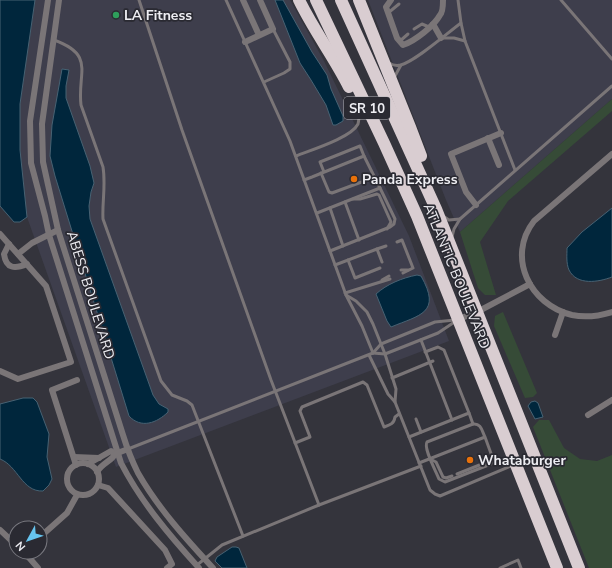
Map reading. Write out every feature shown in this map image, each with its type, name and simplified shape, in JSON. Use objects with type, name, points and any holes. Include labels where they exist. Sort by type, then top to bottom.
[{"type":"highway","points":[[299,0],[320,39],[348,85],[360,111],[416,216]]},
{"type":"highway","name":"ATLANTIC BOULEVARD","points":[[316,0],[384,143],[416,216],[467,316],[579,568]]},
{"type":"highway","name":"ATLANTIC BOULEVARD","points":[[341,0],[451,245],[467,316],[516,464],[557,568]]},
{"type":"highway","points":[[359,0],[420,153],[436,209]]},
{"type":"highway","points":[[331,31],[356,67],[431,230],[467,316]]},
{"type":"street","name":"ABESS BOULEVARD","points":[[48,0],[30,121],[31,163],[49,235],[116,454],[128,476],[146,503],[198,567]]},
{"type":"street","name":"ABESS BOULEVARD","points":[[59,0],[42,124],[43,162],[58,230],[128,449],[138,472],[151,494],[165,512],[213,568]]},
{"type":"street","points":[[243,0],[259,35]]},
{"type":"street","points":[[245,42],[273,29],[260,0]]},
{"type":"street","points":[[391,0],[386,7],[397,38],[404,45],[410,43],[431,26],[442,14],[443,0]]},
{"type":"street","points":[[431,26],[442,38]]},
{"type":"street","points":[[476,205],[466,192],[451,154],[501,133]]},
{"type":"street","points":[[488,138],[499,165]]},
{"type":"street","points":[[612,154],[538,217],[525,235],[522,251],[523,267],[530,284],[542,299],[550,305],[563,312],[579,316],[589,317],[612,312]]},
{"type":"street","points":[[18,254],[32,242],[58,230]]},
{"type":"street","points":[[0,234],[46,286],[71,362],[18,379],[0,371]]},
{"type":"street","points":[[9,244],[4,254],[8,264],[12,267],[18,268],[27,264]]},
{"type":"street","points":[[467,316],[530,284]]},
{"type":"street","points":[[555,335],[563,312]]},
{"type":"street","points":[[76,464],[52,390],[77,380]]},
{"type":"street","points":[[588,415],[612,400]]},
{"type":"street","points":[[97,472],[100,466],[113,458],[116,454],[128,449]]},
{"type":"street","points":[[88,464],[95,468],[99,476],[98,485],[92,493],[87,495],[77,495],[70,489],[67,480],[69,471],[76,464],[88,464],[111,452],[116,454]]},
{"type":"street","points":[[74,457],[99,458]]},
{"type":"street","points":[[98,485],[108,488],[165,550],[171,567]]},
{"type":"street","points":[[48,530],[67,513],[77,495]]},
{"type":"street","points":[[0,530],[8,538]]},
{"type":"street","points":[[32,560],[38,568]]},
{"type":"lane","points":[[139,0],[185,137],[276,392],[319,505]]},
{"type":"lane","points":[[226,0],[296,156],[346,294],[368,338],[373,353]]},
{"type":"lane","points":[[458,0],[465,41],[515,170]]},
{"type":"lane","points":[[561,0],[612,59]]},
{"type":"lane","points":[[388,13],[399,4]]},
{"type":"lane","points":[[382,59],[392,65],[401,65],[418,56],[461,23]]},
{"type":"lane","points":[[414,29],[422,24],[431,26]]},
{"type":"lane","points":[[264,82],[290,69],[290,62],[273,29]]},
{"type":"lane","points":[[400,41],[408,34]]},
{"type":"lane","points":[[442,38],[454,38],[465,41]]},
{"type":"lane","points":[[54,40],[63,43],[75,52],[80,59],[82,74],[80,98],[81,105],[103,168],[105,178],[103,219],[161,381],[172,395],[188,401],[192,405],[243,536]]},
{"type":"lane","points":[[394,86],[395,74],[401,65]]},
{"type":"lane","points":[[451,245],[454,229],[460,219],[612,86]]},
{"type":"lane","points":[[296,156],[340,138],[350,132],[358,124],[360,111]]},
{"type":"lane","points":[[330,251],[387,229],[394,224],[395,219],[375,177],[364,156],[360,146],[320,162],[322,173],[329,192],[332,193],[375,177]]},
{"type":"lane","points":[[304,180],[364,156]]},
{"type":"lane","points":[[317,214],[380,188]]},
{"type":"lane","points":[[351,200],[377,194],[379,195],[391,222],[387,229]]},
{"type":"lane","points":[[345,202],[359,240]]},
{"type":"lane","points":[[330,208],[343,246]]},
{"type":"lane","points":[[436,209],[449,220],[460,219]]},
{"type":"lane","points":[[397,242],[402,240],[413,268],[402,272]]},
{"type":"lane","points":[[335,265],[386,246]]},
{"type":"lane","points":[[377,249],[382,262]]},
{"type":"lane","points":[[348,260],[356,278],[380,268]]},
{"type":"lane","points":[[346,294],[389,277]]},
{"type":"lane","points":[[346,294],[367,312],[385,354],[396,389],[394,402]]},
{"type":"lane","points":[[373,353],[385,354],[421,340],[438,333],[467,316]]},
{"type":"lane","points":[[128,449],[369,355],[373,353],[381,344],[435,322],[467,316]]},
{"type":"lane","points":[[421,340],[442,389],[452,420]]},
{"type":"lane","points":[[425,352],[438,347],[444,350],[444,357],[462,403],[469,413],[473,424]]},
{"type":"lane","points":[[369,355],[388,394],[394,402],[430,490],[435,494],[440,496],[516,464]]},
{"type":"lane","points":[[392,378],[431,362]]},
{"type":"lane","points":[[295,443],[310,437],[300,411],[302,407],[363,382],[368,385],[384,427],[391,424],[395,417],[399,414]]},
{"type":"lane","points":[[448,409],[452,407]]},
{"type":"lane","points":[[409,437],[469,413]]},
{"type":"lane","points":[[416,419],[422,432]]},
{"type":"lane","points":[[473,424],[480,426],[485,437],[493,459],[491,464],[445,482],[439,479],[426,447],[427,442],[473,424]]},
{"type":"lane","points":[[198,567],[204,558],[222,545],[420,465],[430,459],[485,437]]},
{"type":"lane","points":[[430,459],[436,462],[443,477],[446,478],[452,476]]},
{"type":"lane","points":[[457,474],[493,459]]},
{"type":"lane","points":[[500,568],[518,560],[521,568]]},
{"type":"shaded area","points":[[35,0],[290,0],[324,61],[409,236],[449,341],[116,467],[27,217],[20,150],[20,104]]},
{"type":"shaded area","points":[[368,0],[612,0],[612,99],[460,232],[446,200]]},
{"type":"green space","points":[[612,99],[612,111],[508,201],[480,242],[496,295],[485,295],[478,288],[460,232]]},
{"type":"green space","points":[[503,312],[537,393],[533,397],[525,398],[494,326],[495,316]]},
{"type":"green space","points":[[539,420],[549,420],[564,448],[580,459],[597,461],[612,455],[612,568],[589,568],[533,427]]},
{"type":"water","points":[[0,0],[35,0],[20,104],[20,150],[27,217],[20,222],[14,222],[0,206]]},
{"type":"water","points":[[275,0],[283,0],[312,52],[327,75],[331,89],[343,116],[343,121],[336,125],[333,125],[326,105],[300,63]]},
{"type":"water","points":[[62,69],[69,70],[66,86],[66,98],[90,166],[94,183],[89,206],[90,219],[153,395],[159,404],[168,409],[168,412],[164,416],[154,422],[139,422],[129,416],[55,176],[50,156],[52,125]]},
{"type":"water","points":[[612,208],[612,277],[595,281],[583,281],[577,279],[568,267],[567,248],[582,232]]},
{"type":"water","points":[[417,275],[421,276],[427,288],[429,298],[425,311],[411,319],[391,327],[376,294],[395,282]]},
{"type":"water","points":[[23,398],[33,398],[37,402],[49,434],[47,457],[52,479],[43,491],[30,487],[6,462],[0,459],[0,404]]},
{"type":"water","points":[[535,401],[538,403],[543,417],[535,419],[528,406],[531,402]]},
{"type":"water","points":[[232,547],[239,548],[247,568],[222,568],[215,561],[217,557]]},
{"type":"place","name":"LA Fitness","points":[[116,15]]},
{"type":"place","name":"Panda Express","points":[[354,179]]},
{"type":"place","name":"Whataburger","points":[[470,460]]}]
